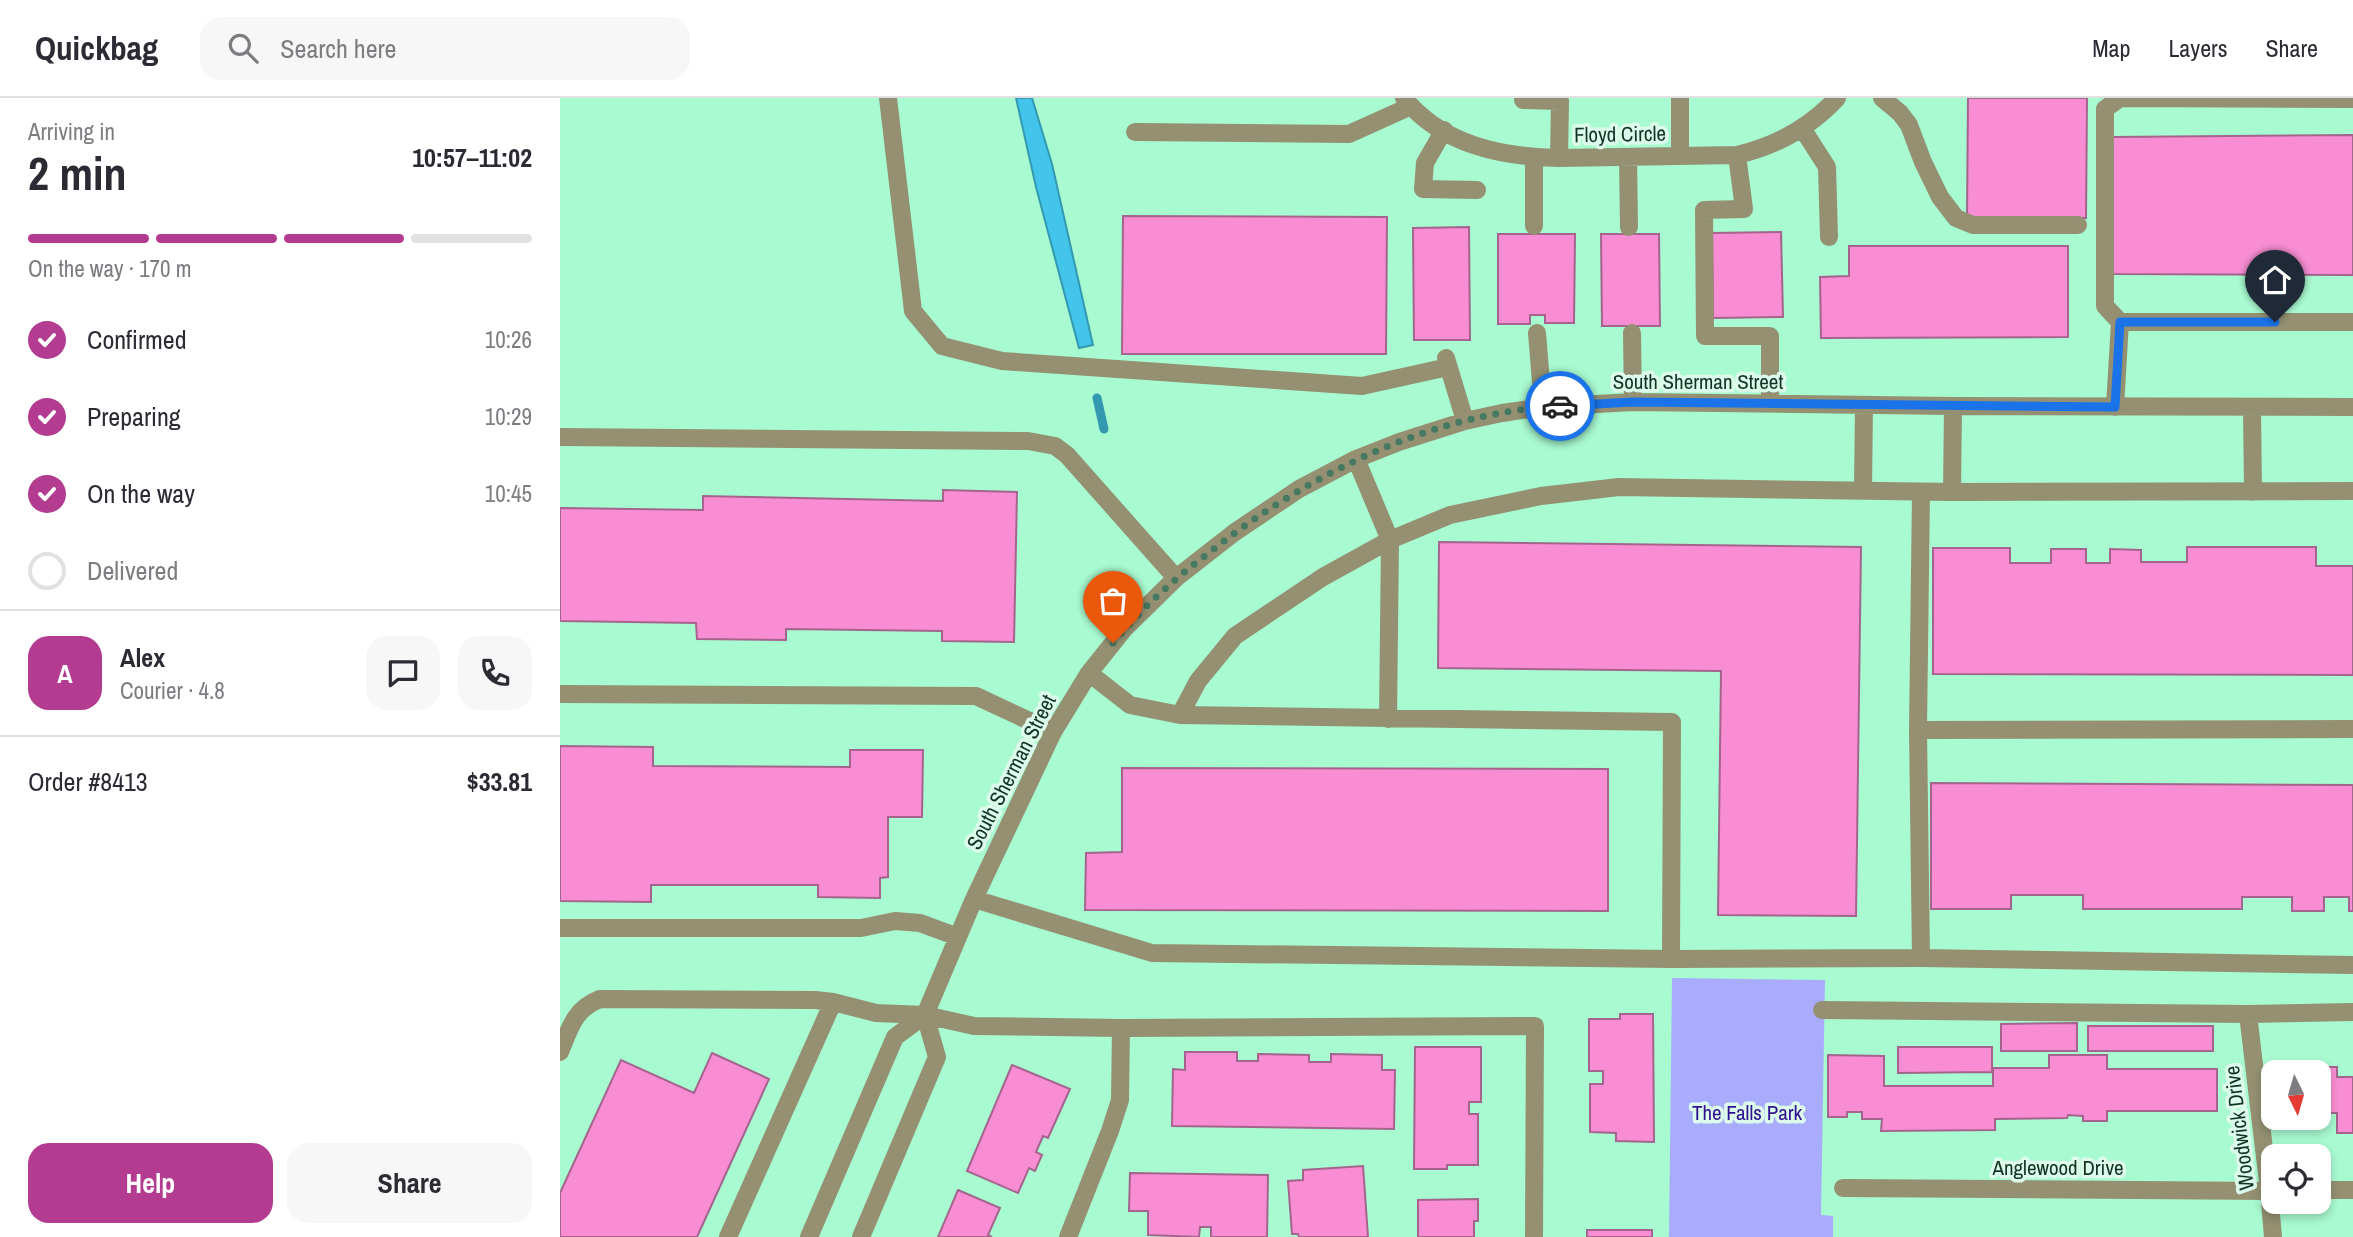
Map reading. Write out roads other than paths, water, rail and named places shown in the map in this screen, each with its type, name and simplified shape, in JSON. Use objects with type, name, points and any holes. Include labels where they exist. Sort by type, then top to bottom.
[{"type":"street","points":[[888,98],[913,311],[942,346],[1002,361],[1362,387],[1447,361],[1465,421]]},
{"type":"street","points":[[1523,98],[1560,101],[1559,158]]},
{"type":"street","points":[[1680,98],[1680,156]]},
{"type":"street","name":"Floyd Circle","points":[[1408,102],[1460,141],[1492,152],[1534,158],[1559,158],[1737,155],[1776,143],[1823,113],[1837,98]]},
{"type":"street","points":[[1882,98],[1909,124],[1934,185],[1956,218],[1973,225],[2078,225]]},
{"type":"street","points":[[2115,407],[2120,322],[2105,306],[2105,109],[2120,99],[2353,99]]},
{"type":"street","points":[[1135,132],[1349,134],[1408,102]]},
{"type":"street","points":[[1802,128],[1827,167],[1829,237]]},
{"type":"street","points":[[1444,130],[1424,163],[1423,189],[1477,190]]},
{"type":"street","points":[[1737,155],[1744,209],[1704,210],[1705,336],[1770,336],[1770,403]]},
{"type":"street","points":[[1628,157],[1629,227]]},
{"type":"street","points":[[1534,158],[1534,226]]},
{"type":"street","points":[[2120,322],[2353,322]]},
{"type":"street","points":[[1537,333],[1543,407]]},
{"type":"street","points":[[1632,333],[1633,402]]},
{"type":"street","name":"South Sherman Street","points":[[925,1015],[974,899],[1053,732],[1089,673],[1125,628],[1176,578],[1235,532],[1299,489],[1356,459],[1465,421],[1543,407],[1633,402],[2353,407]]},
{"type":"street","points":[[1863,491],[1864,405]]},
{"type":"street","points":[[1952,406],[1952,492]]},
{"type":"street","points":[[2252,407],[2253,492]]},
{"type":"street","points":[[560,437],[1028,441],[1055,446],[1067,455],[1176,578]]},
{"type":"street","points":[[1356,459],[1390,540],[1388,719]]},
{"type":"street","points":[[1181,715],[1198,681],[1236,636],[1323,577],[1390,540],[1450,515],[1541,496],[1619,488],[1921,492],[2353,491]]},
{"type":"street","points":[[1921,492],[1918,730],[1921,958]]},
{"type":"street","points":[[1089,673],[1130,705],[1181,715],[1672,722],[1671,959]]},
{"type":"street","points":[[560,694],[976,696],[1053,732]]},
{"type":"street","points":[[1918,730],[2353,729]]},
{"type":"street","points":[[974,899],[1152,953],[1671,959],[1921,958],[2353,965]]},
{"type":"street","points":[[560,928],[861,928],[895,921],[920,923],[958,937]]},
{"type":"street","points":[[560,1052],[575,1017],[586,1005],[600,999],[833,1002],[876,1013],[925,1015],[974,1026],[1535,1026],[1534,1237]]},
{"type":"street","points":[[728,1237],[833,1002]]},
{"type":"street","points":[[1822,1010],[2248,1014],[2353,1012]]},
{"type":"street","name":"Woodwick Drive","points":[[2248,1014],[2265,1144]]},
{"type":"street","points":[[809,1237],[895,1037],[925,1015]]},
{"type":"street","points":[[861,1237],[937,1058],[925,1015]]},
{"type":"street","points":[[1068,1237],[1120,1100],[1121,1028]]},
{"type":"street","name":"Anglewood Drive","points":[[1843,1188],[2261,1191]]},
{"type":"street","points":[[2331,1190],[2353,1191]]},
{"type":"street","name":"Woodwick Drive","points":[[2272,1214],[2273,1237]]},
{"type":"waterway","points":[[1097,398],[1104,429]]},
{"type":"park label","name":"The Falls Park","points":[[1747,1112]]}]
